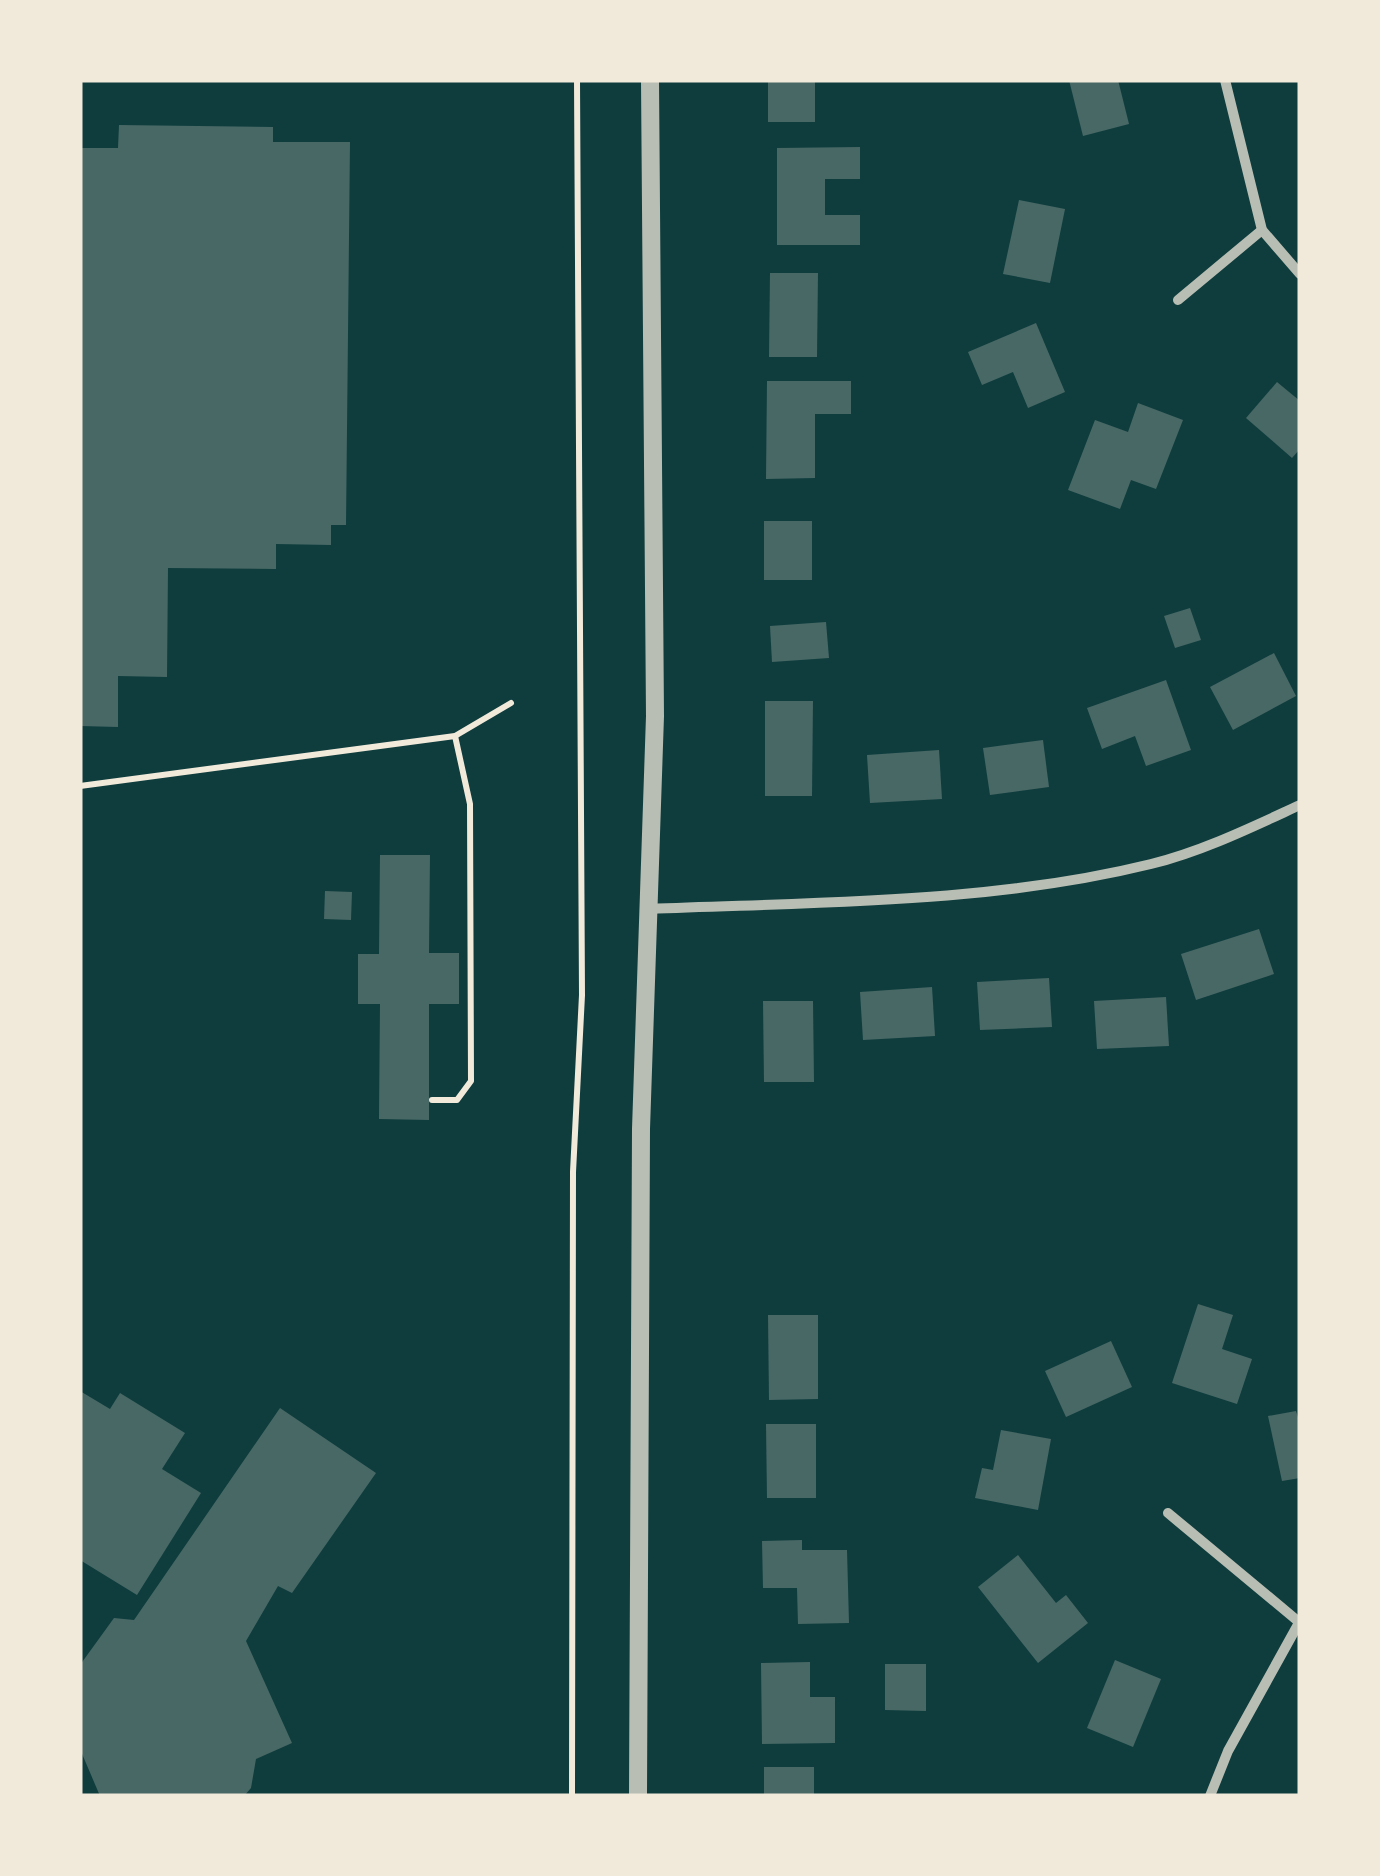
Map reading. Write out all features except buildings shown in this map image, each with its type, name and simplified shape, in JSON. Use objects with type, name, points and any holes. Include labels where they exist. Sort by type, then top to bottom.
[{"type":"street","points":[[638,1796],[641,1129],[655,716],[650,80]]},
{"type":"street","points":[[1225,80],[1262,230],[1300,274]]},
{"type":"street","points":[[1178,300],[1262,230]]},
{"type":"street","points":[[650,909],[988,893],[1150,864],[1196,850],[1300,805]]},
{"type":"street","points":[[1168,1513],[1300,1622],[1228,1752],[1210,1796]]},
{"type":"path","points":[[572,1796],[573,1172],[582,995],[577,80]]},
{"type":"path","points":[[80,786],[455,736],[511,704]]},
{"type":"path","points":[[432,1100],[457,1100],[471,1081],[470,804],[455,736]]}]
